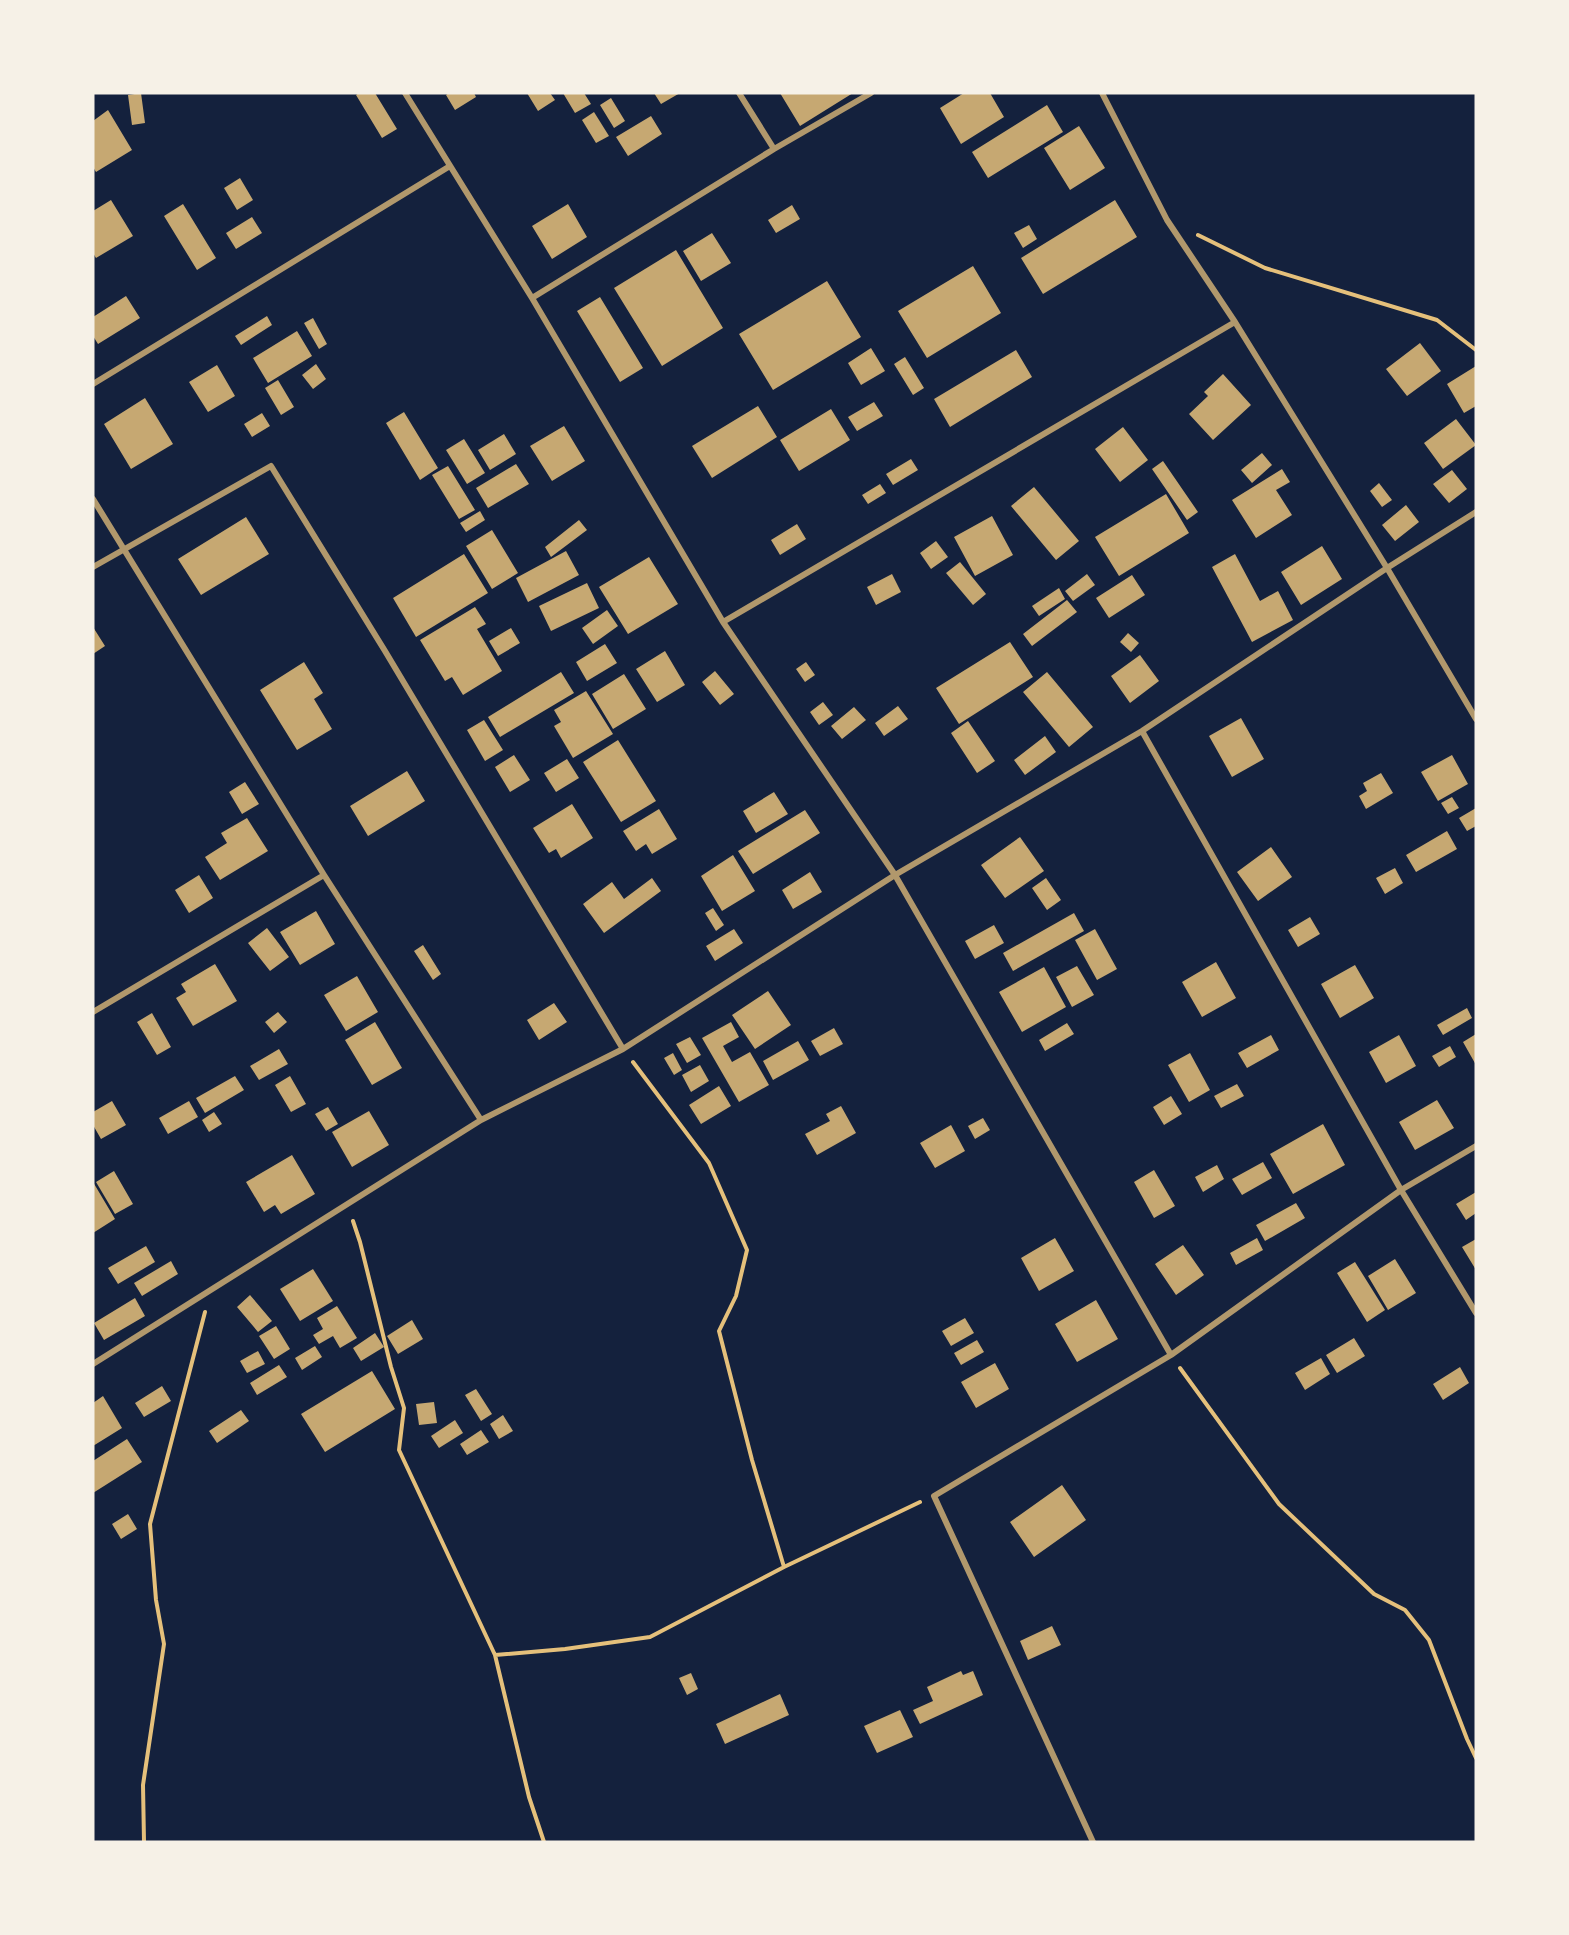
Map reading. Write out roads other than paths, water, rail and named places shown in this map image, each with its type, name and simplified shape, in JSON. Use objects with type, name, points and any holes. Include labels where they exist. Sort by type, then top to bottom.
[{"type":"street","points":[[405,93],[532,298],[723,622],[895,875],[1171,1355]]},
{"type":"street","points":[[740,93],[774,149]]},
{"type":"street","points":[[532,298],[774,149],[871,93]]},
{"type":"street","points":[[1102,93],[1167,220],[1235,322],[1476,719]]},
{"type":"street","points":[[93,384],[450,166]]},
{"type":"street","points":[[723,622],[1235,322]]},
{"type":"street","points":[[93,567],[271,466],[385,651],[623,1049]]},
{"type":"street","points":[[93,499],[324,875],[481,1120]]},
{"type":"street","points":[[93,1364],[481,1120],[623,1049],[895,875],[1142,730],[1386,568],[1476,512]]},
{"type":"street","points":[[1142,730],[1401,1190],[1476,1313]]},
{"type":"street","points":[[93,1012],[324,875]]},
{"type":"street","points":[[1093,1842],[934,1496],[1171,1355],[1401,1190],[1476,1146]]}]
